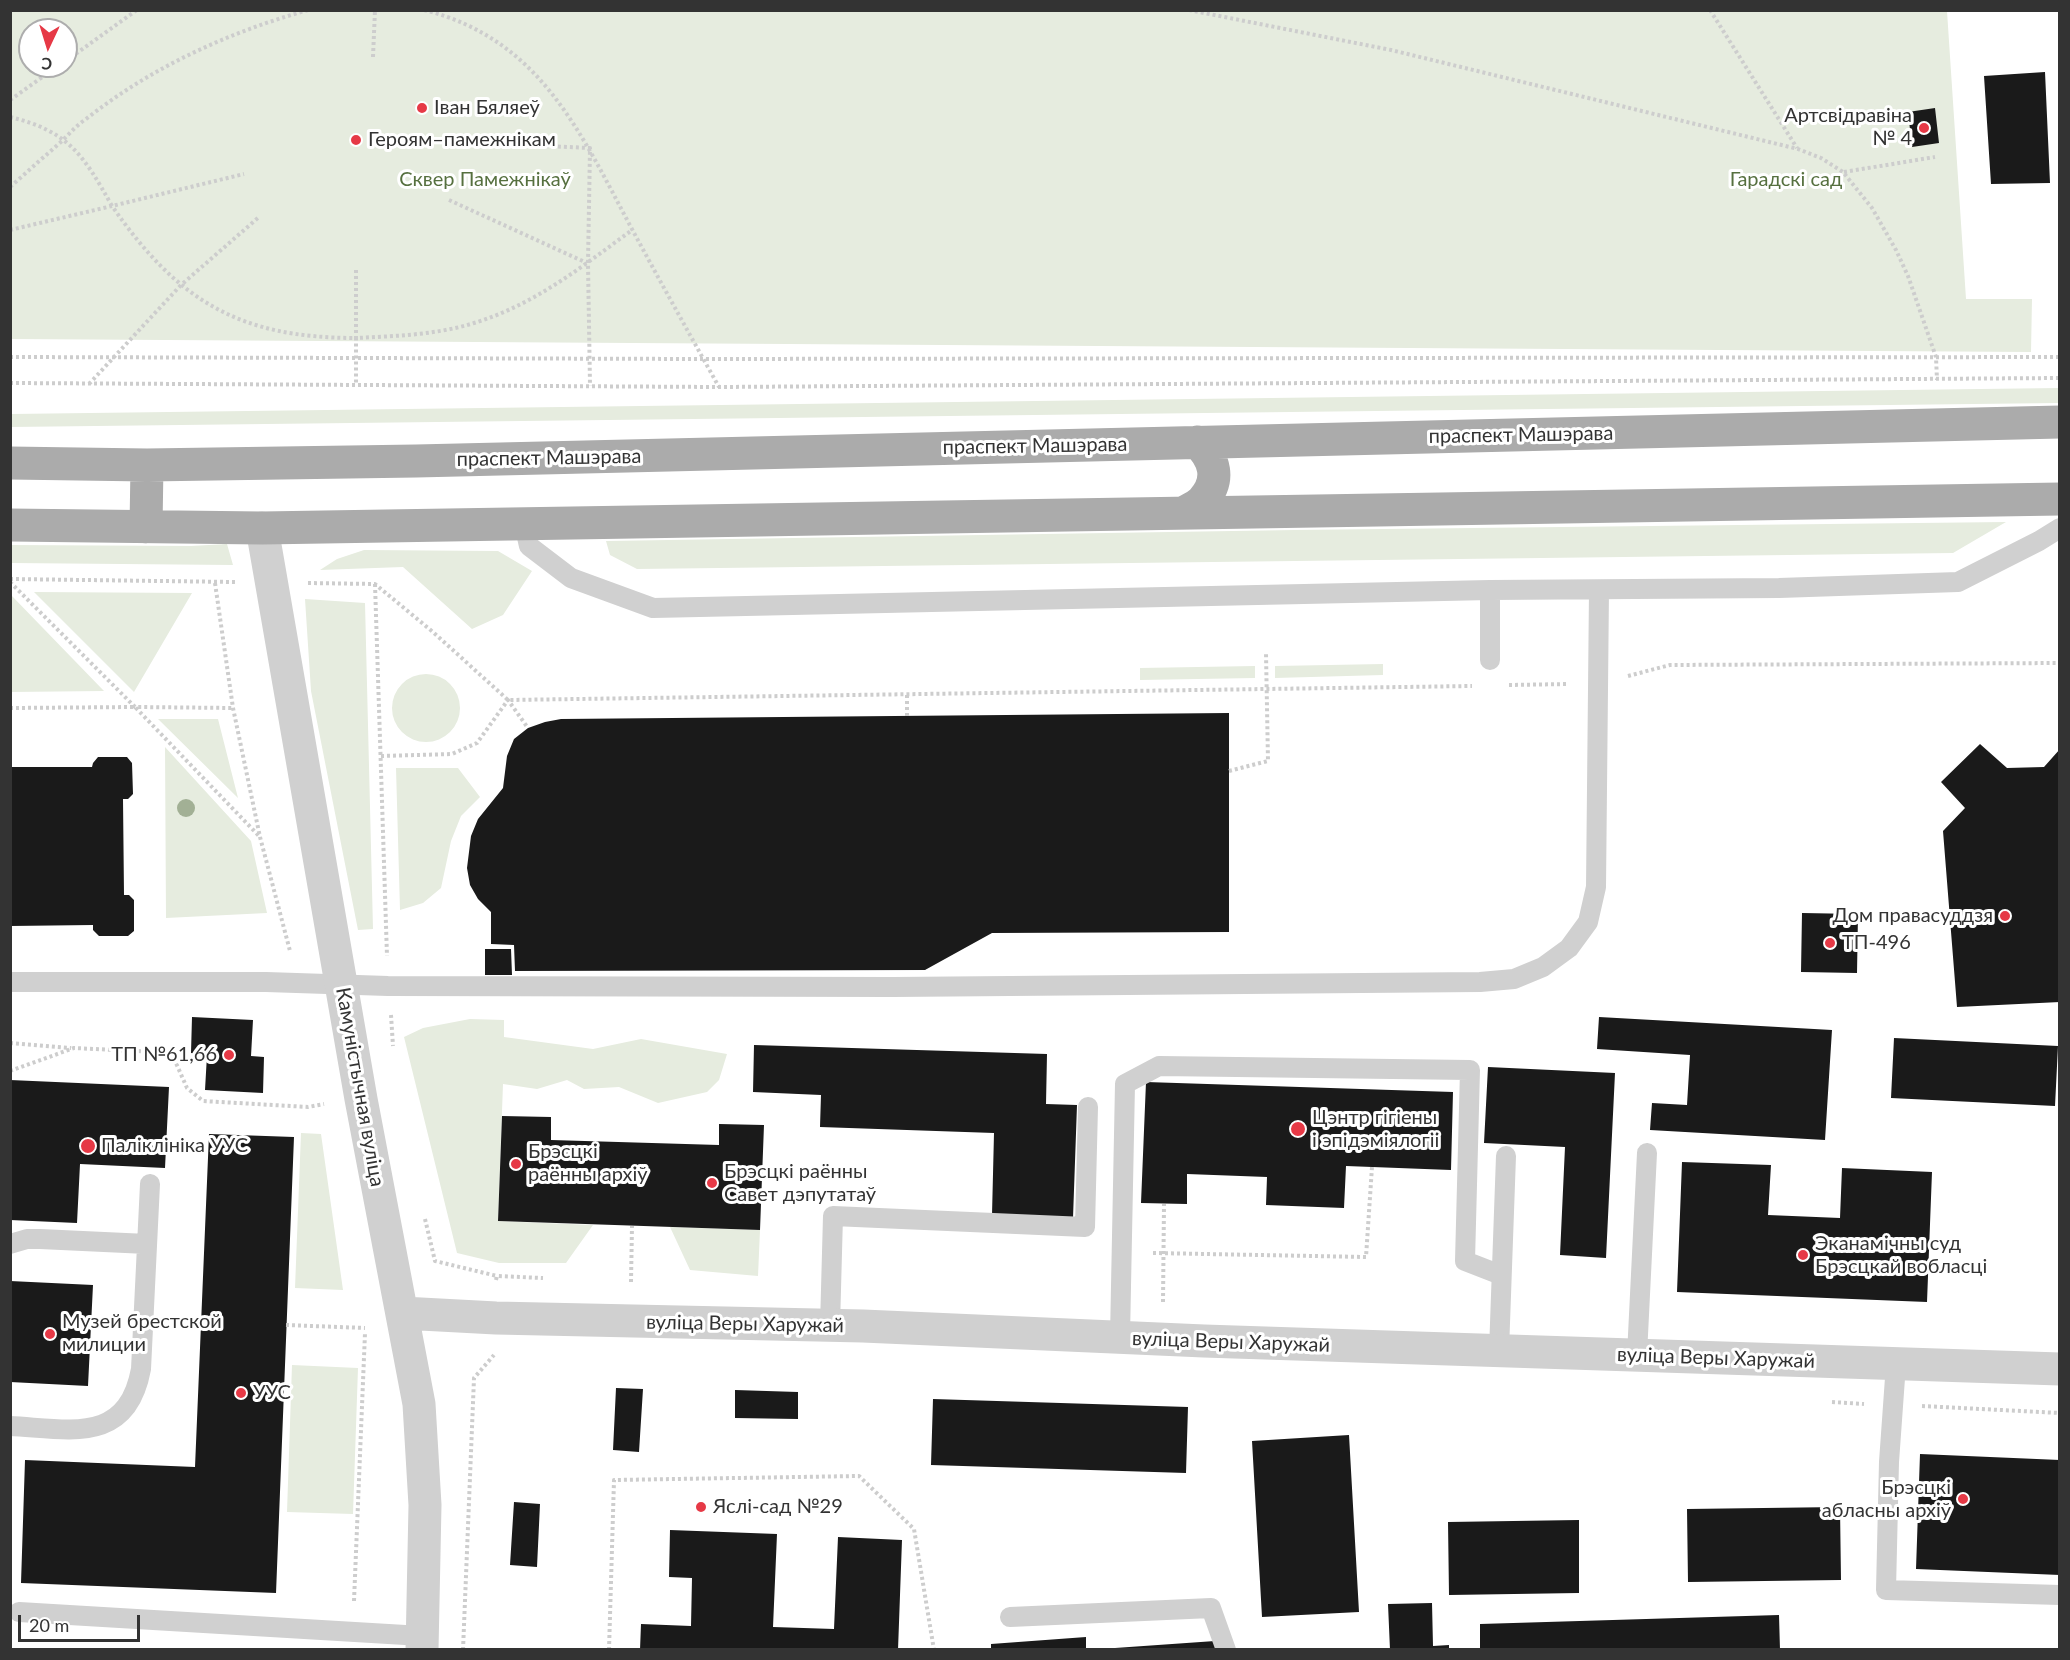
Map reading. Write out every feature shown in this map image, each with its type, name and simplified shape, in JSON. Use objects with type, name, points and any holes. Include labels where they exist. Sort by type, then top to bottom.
[{"type":"main road","name":"праспект Машэрава","points":[[10,463],[147,465],[416,461],[2060,422]]},
{"type":"main road","points":[[1184,513],[1203,501],[1214,482],[1209,453],[1197,442]]},
{"type":"main road","points":[[146,527],[147,465]]},
{"type":"main road","points":[[10,525],[262,528],[2060,499]]},
{"type":"street","name":"Камуністычная вуліца","points":[[262,528],[361,1099],[419,1404],[425,1505],[422,1643]]},
{"type":"street","name":"вуліца Веры Харужай","points":[[402,1313],[496,1318],[830,1326],[2060,1369]]},
{"type":"lane","points":[[524,524],[529,546],[571,578],[653,609],[1491,590],[1779,588],[1958,582],[2060,528]]},
{"type":"lane","points":[[1490,660],[1491,590]]},
{"type":"lane","points":[[10,982],[266,982],[388,986],[917,987],[1480,982],[1514,978],[1543,967],[1569,948],[1588,922],[1596,887],[1599,590]]},
{"type":"lane","points":[[1120,1337],[1125,1084],[1159,1066],[1470,1070],[1464,1260],[1501,1275]]},
{"type":"lane","points":[[830,1326],[833,1216],[1085,1227],[1088,1107]]},
{"type":"lane","points":[[1637,1355],[1647,1153]]},
{"type":"lane","points":[[1499,1351],[1506,1156]]},
{"type":"lane","points":[[10,1426],[92,1428],[108,1423],[122,1413],[132,1400],[141,1369],[150,1184]]},
{"type":"lane","points":[[10,1244],[27,1239],[40,1239],[147,1244]]},
{"type":"lane","points":[[1896,1364],[1889,1462],[1886,1590],[2060,1594]]},
{"type":"lane","points":[[1010,1617],[1211,1608],[1226,1650]]},
{"type":"lane","points":[[20,1612],[353,1631],[422,1643]]},
{"type":"path","points":[[78,52],[136,10]]},
{"type":"path","points":[[10,187],[84,120],[132,85],[178,59],[224,38],[272,20],[308,10]]},
{"type":"path","points":[[373,57],[375,10]]},
{"type":"path","points":[[423,10],[470,27],[504,47],[535,73],[561,105],[590,148],[632,230],[719,387]]},
{"type":"path","points":[[1189,10],[1391,50],[1798,149],[1821,158],[1843,172],[1872,208],[1896,250],[1908,276],[1936,357],[1937,380]]},
{"type":"path","points":[[1710,10],[1798,149]]},
{"type":"path","points":[[10,100],[41,78]]},
{"type":"path","points":[[10,117],[48,129],[64,139],[91,168],[112,206],[141,246],[181,285],[207,303],[237,319],[267,330],[296,335],[356,338],[434,332],[474,323],[537,297],[632,230]]},
{"type":"path","points":[[456,142],[590,148]]},
{"type":"path","points":[[590,148],[588,263],[590,386]]},
{"type":"path","points":[[1843,172],[1935,157]]},
{"type":"path","points":[[10,230],[244,174]]},
{"type":"path","points":[[449,200],[588,263]]},
{"type":"path","points":[[88,385],[181,285],[260,217]]},
{"type":"path","points":[[356,270],[356,384]]},
{"type":"path","points":[[10,357],[704,359],[2060,357]]},
{"type":"path","points":[[10,383],[719,387],[2060,378]]},
{"type":"path","points":[[10,581],[135,706],[260,837],[233,708],[215,583]]},
{"type":"path","points":[[10,581],[375,584],[433,632],[508,700],[528,728]]},
{"type":"path","points":[[375,584],[388,986],[394,1054]]},
{"type":"path","points":[[1229,771],[1268,761],[1266,653]]},
{"type":"path","points":[[1598,684],[1670,665],[2060,663]]},
{"type":"path","points":[[1503,685],[1574,684]]},
{"type":"path","points":[[508,700],[1479,686]]},
{"type":"path","points":[[907,694],[907,716]]},
{"type":"path","points":[[381,756],[452,754],[477,743],[508,700]]},
{"type":"path","points":[[10,708],[135,706],[233,708]]},
{"type":"path","points":[[10,1043],[164,1054],[176,1063],[187,1088],[203,1101],[308,1107],[327,1104]]},
{"type":"path","points":[[10,1071],[74,1048]]},
{"type":"path","points":[[1122,1251],[1366,1257],[1372,1167]]},
{"type":"path","points":[[1163,1304],[1164,1204]]},
{"type":"path","points":[[631,1282],[632,1226]]},
{"type":"path","points":[[353,1631],[359,1524],[365,1328],[363,1316]]},
{"type":"path","points":[[286,1325],[365,1328]]},
{"type":"path","points":[[463,1650],[474,1378],[499,1350]]},
{"type":"path","points":[[609,1650],[614,1480],[859,1476],[914,1529],[934,1650]]},
{"type":"green space","name":"Гарадскі сад","points":[[11,10],[1947,11],[1966,299],[2032,299],[2031,352],[11,339]]},
{"type":"green space","points":[[2059,388],[2059,403],[10,427],[11,414]]},
{"type":"green space","points":[[2006,522],[1953,553],[637,569],[610,555],[606,541],[1295,530]]},
{"type":"green space","points":[[227,544],[233,565],[11,563],[11,545],[191,546]]},
{"type":"green space","points":[[364,550],[498,551],[532,571],[503,615],[472,629],[403,567],[320,570],[337,559]]},
{"type":"green space","points":[[34,592],[192,593],[134,692]]},
{"type":"green space","points":[[11,595],[104,691],[11,692]]},
{"type":"green space","points":[[305,599],[365,603],[373,929],[358,930],[311,691]]},
{"type":"green space","points":[[1383,664],[1383,675],[1275,678],[1275,666]]},
{"type":"green space","points":[[1255,666],[1255,678],[1140,680],[1140,668]]},
{"type":"green space","points":[[426,674],[439,677],[450,684],[457,695],[460,708],[457,721],[450,732],[439,739],[426,742],[413,739],[402,732],[395,721],[392,708],[395,695],[402,684],[413,677]]},
{"type":"green space","points":[[158,719],[218,719],[238,798]]},
{"type":"green space","points":[[165,747],[251,841],[267,913],[166,918]]},
{"type":"green space","points":[[396,768],[458,768],[480,797],[461,816],[451,841],[441,888],[423,903],[400,910]]},
{"type":"green space","points":[[470,1019],[504,1020],[504,1037],[593,1049],[641,1039],[727,1054],[719,1080],[707,1092],[658,1103],[619,1087],[584,1089],[567,1080],[537,1089],[503,1084],[498,1221],[593,1225],[566,1263],[499,1263],[457,1253],[404,1037],[423,1028]]},
{"type":"green space","points":[[301,1133],[321,1134],[343,1290],[295,1288]]},
{"type":"green space","points":[[670,1227],[760,1230],[758,1276],[690,1270]]},
{"type":"green space","points":[[292,1365],[358,1368],[353,1514],[287,1512]]},
{"type":"building","points":[[2045,72],[2050,183],[1991,184],[1984,76]]},
{"type":"building","name":"Артсвідравіна № 4","points":[[1935,108],[1939,143],[1912,147],[1908,112]]},
{"type":"building","points":[[1229,713],[1229,932],[992,933],[925,970],[515,971],[514,945],[491,944],[491,912],[478,899],[470,885],[467,868],[471,836],[478,819],[503,788],[507,756],[514,739],[528,728],[545,722],[561,719]]},
{"type":"building","name":"Дом правасуддзя","points":[[1980,744],[2007,768],[2044,767],[2060,749],[2060,1002],[1957,1007],[1943,831],[1965,808],[1941,782]]},
{"type":"building","points":[[98,757],[127,757],[132,763],[133,794],[128,799],[123,799],[124,895],[129,895],[134,900],[134,931],[128,936],[99,936],[93,930],[93,925],[10,926],[10,767],[92,767]]},
{"type":"building","name":"ТП-496","points":[[1802,913],[1858,914],[1857,973],[1801,972]]},
{"type":"building","points":[[485,949],[511,949],[512,975],[485,975]]},
{"type":"building","name":"ТП №61,66","points":[[192,1017],[253,1020],[251,1056],[264,1057],[263,1093],[205,1090],[207,1055],[191,1053]]},
{"type":"building","points":[[1599,1017],[1832,1030],[1825,1140],[1650,1130],[1652,1103],[1687,1105],[1690,1055],[1597,1049]]},
{"type":"building","points":[[1894,1038],[2058,1046],[2055,1106],[1891,1098]]},
{"type":"building","points":[[754,1045],[1047,1054],[1046,1104],[1077,1105],[1073,1218],[992,1215],[994,1133],[820,1127],[821,1095],[753,1092]]},
{"type":"building","points":[[1488,1067],[1615,1073],[1606,1258],[1560,1255],[1565,1147],[1484,1143]]},
{"type":"building","name":"Паліклініка УУС","points":[[10,1080],[169,1087],[165,1168],[80,1164],[77,1223],[10,1220]]},
{"type":"building","name":"Цэнтр гігіены і эпідэміялогіі","points":[[1146,1082],[1453,1092],[1451,1170],[1346,1166],[1344,1208],[1266,1205],[1267,1177],[1187,1174],[1187,1204],[1141,1203]]},
{"type":"building","points":[[502,1116],[551,1117],[551,1140],[719,1145],[719,1124],[764,1125],[760,1230],[498,1221]]},
{"type":"building","name":"УУС","points":[[209,1134],[294,1137],[276,1593],[21,1583],[25,1460],[195,1467]]},
{"type":"building","name":"Эканамічны суд Брэсцкай вобласці","points":[[1682,1162],[1771,1165],[1768,1215],[1840,1218],[1842,1168],[1932,1172],[1927,1302],[1677,1292]]},
{"type":"building","name":"Музей брестской милиции","points":[[10,1281],[93,1285],[88,1386],[10,1382]]},
{"type":"building","points":[[616,1388],[643,1389],[639,1452],[613,1450]]},
{"type":"building","points":[[735,1390],[798,1392],[798,1419],[735,1418]]},
{"type":"building","points":[[933,1399],[1188,1407],[1186,1473],[931,1465]]},
{"type":"building","points":[[1349,1435],[1359,1612],[1262,1617],[1252,1441]]},
{"type":"building","points":[[1920,1454],[2060,1460],[2060,1575],[1916,1569]]},
{"type":"building","points":[[514,1502],[540,1504],[537,1567],[510,1565]]},
{"type":"building","points":[[1840,1507],[1841,1580],[1688,1582],[1687,1509]]},
{"type":"building","points":[[1579,1520],[1579,1593],[1449,1595],[1448,1522]]},
{"type":"building","points":[[670,1530],[777,1534],[773,1627],[834,1629],[838,1537],[902,1540],[898,1650],[640,1650],[641,1624],[691,1626],[692,1578],[669,1577]]},
{"type":"building","points":[[1432,1603],[1433,1646],[1449,1645],[1449,1650],[1390,1650],[1388,1604]]},
{"type":"building","points":[[1779,1615],[1780,1650],[1480,1650],[1480,1624]]},
{"type":"building","points":[[1086,1637],[1086,1650],[991,1650],[991,1644]]},
{"type":"building","points":[[1215,1641],[1215,1650],[1115,1650],[1115,1648]]},
{"type":"place","name":"Іван Бяляеў","points":[[422,108]]},
{"type":"place","name":"Артсвідравіна № 4","points":[[1924,128]]},
{"type":"place","name":"Героям–памежнікам","points":[[356,140]]},
{"type":"place","name":"Дом правасуддзя","points":[[2005,916]]},
{"type":"place","name":"ТП-496","points":[[1830,943]]},
{"type":"place","name":"ТП №61,66","points":[[229,1055]]},
{"type":"place","name":"Цэнтр гігіены і эпідэміялогіі","points":[[1298,1129]]},
{"type":"place","name":"Паліклініка УУС","points":[[88,1146]]},
{"type":"place","name":"Брэсцкі раённы архіў","points":[[516,1164]]},
{"type":"place","name":"Брэсцкі раённы Савет дэпутатаў","points":[[712,1183]]},
{"type":"place","name":"Эканамічны суд Брэсцкай вобласці","points":[[1803,1255]]},
{"type":"place","name":"Музей брестской милиции","points":[[50,1334]]},
{"type":"place","name":"УУС","points":[[241,1393]]},
{"type":"place","name":"Брэсцкі абласны архіў","points":[[1963,1499]]},
{"type":"place","name":"Яслі-сад №29","points":[[701,1507]]},
{"type":"park label","name":"Сквер Памежнікаў","points":[[485,180]]}]
